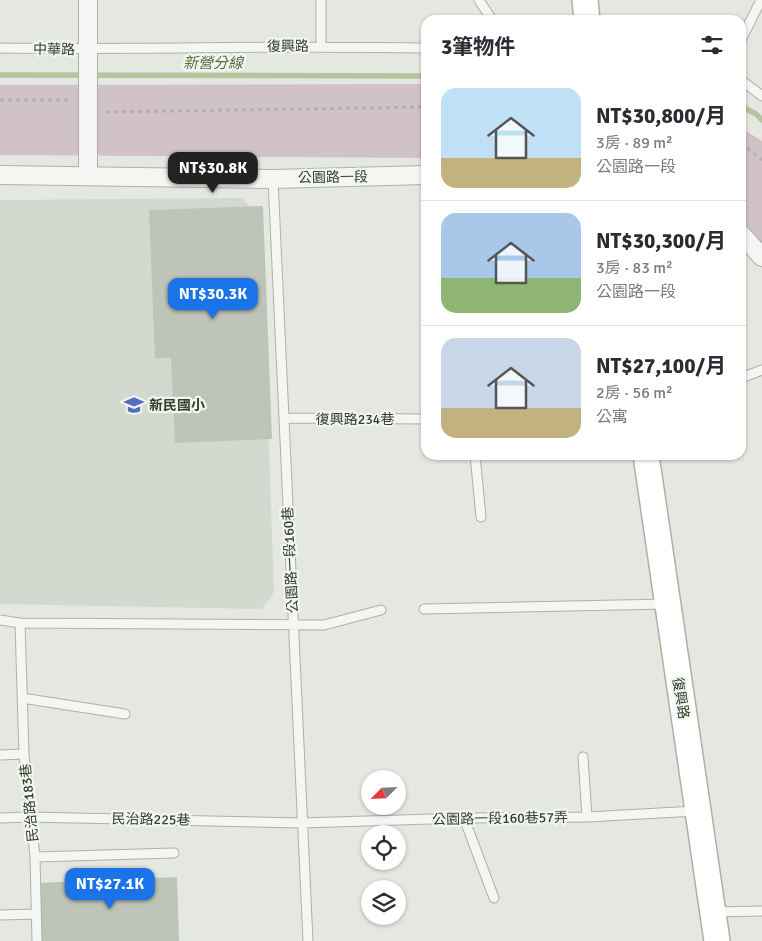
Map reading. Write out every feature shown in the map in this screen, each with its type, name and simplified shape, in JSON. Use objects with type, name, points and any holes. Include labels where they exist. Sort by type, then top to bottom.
[{"type":"street","name":"中華路","points":[[88,0],[89,49]]},
{"type":"street","points":[[88,176],[89,49]]},
{"type":"street","name":"公園路一段","points":[[0,175],[273,178],[421,175]]},
{"type":"street","points":[[746,239],[762,256]]},
{"type":"street","name":"復興路","points":[[647,460],[717,941]]},
{"type":"lane","points":[[321,0],[321,46]]},
{"type":"lane","points":[[478,0],[488,15]]},
{"type":"lane","points":[[746,30],[761,0]]},
{"type":"lane","name":"復興路","points":[[89,49],[321,46],[421,48]]},
{"type":"lane","name":"中華路","points":[[0,48],[89,49]]},
{"type":"lane","points":[[746,84],[762,96]]},
{"type":"lane","name":"公園路一段160巷","points":[[273,178],[308,941]]},
{"type":"lane","points":[[746,376],[762,370]]},
{"type":"lane","name":"復興路234巷","points":[[284,418],[421,419]]},
{"type":"lane","points":[[475,460],[481,518]]},
{"type":"lane","points":[[424,609],[667,604]]},
{"type":"lane","points":[[0,620],[20,623],[324,625],[381,610]]},
{"type":"lane","name":"民治路183巷","points":[[20,623],[24,754],[35,857],[37,941]]},
{"type":"lane","points":[[22,698],[125,714]]},
{"type":"lane","name":"民治路183巷","points":[[0,755],[24,754]]},
{"type":"lane","points":[[583,757],[587,817]]},
{"type":"lane","name":"公園路一段160巷57弄","points":[[302,822],[587,817],[699,811]]},
{"type":"lane","name":"民治路225巷","points":[[0,818],[302,822]]},
{"type":"lane","points":[[464,818],[494,898]]},
{"type":"lane","points":[[35,857],[174,853]]},
{"type":"lane","points":[[713,912],[762,911]]},
{"type":"lane","points":[[0,915],[36,914]]},
{"type":"path","points":[[0,100],[74,100],[74,109]]},
{"type":"path","points":[[106,119],[106,111],[421,107]]},
{"type":"path","points":[[746,147],[762,160]]},
{"type":"shaded area","points":[[421,84],[421,158],[0,155],[0,85]]},
{"type":"shaded area","points":[[746,131],[762,141],[762,243],[746,227]]},
{"type":"shaded area","name":"新民國小","points":[[242,198],[261,218],[274,592],[262,609],[0,604],[0,200]]},
{"type":"building","points":[[263,206],[272,439],[175,443],[171,358],[155,358],[149,210]]},
{"type":"building","points":[[177,877],[179,941],[41,941],[39,883]]},
{"type":"waterway","name":"新營分線","points":[[0,75],[421,76]]},
{"type":"waterway","name":"新營分線","points":[[746,109],[762,120]]},
{"type":"place","name":"新民國小","points":[[134,405]]}]
